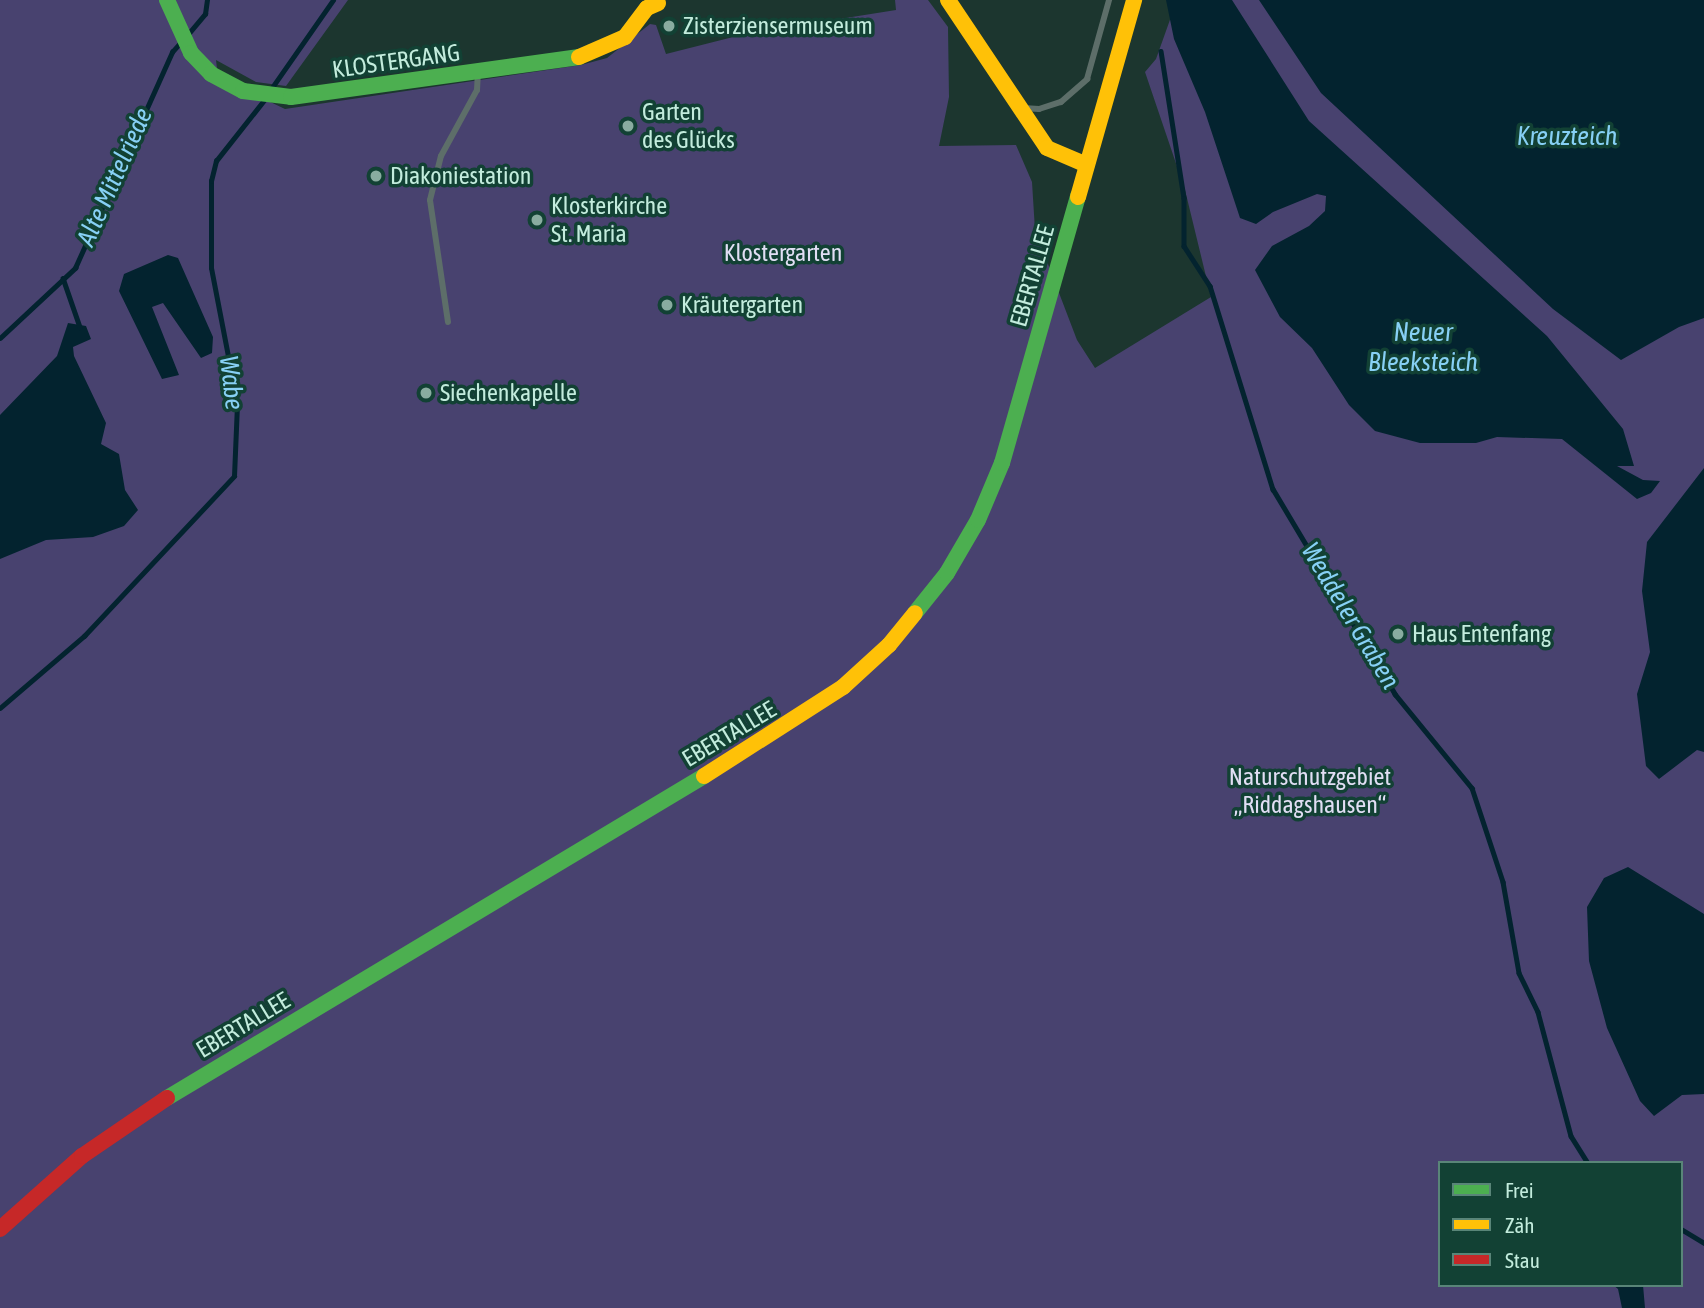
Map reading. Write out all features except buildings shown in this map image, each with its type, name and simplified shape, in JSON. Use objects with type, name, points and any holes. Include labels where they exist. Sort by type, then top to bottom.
[{"type":"main road","name":"KLOSTERGANG","points":[[167,0],[191,53],[219,80],[256,95],[273,97],[478,73],[602,51],[625,37],[649,3]]},
{"type":"main road","points":[[948,0],[1048,148],[1087,165]]},
{"type":"main road","name":"EBERTALLEE","points":[[0,1229],[82,1156],[157,1104],[788,725],[843,687],[889,645],[947,573],[991,492],[1134,0]]},
{"type":"lane","points":[[1019,107],[1039,109],[1061,102],[1087,79],[1109,0]]},
{"type":"lane","points":[[447,322],[430,200],[441,156],[477,90],[478,73]]},
{"type":"green space","points":[[0,0],[348,0],[286,86],[256,82],[216,60],[218,77],[285,109],[581,65],[607,58],[650,24],[656,25],[666,54],[745,34],[896,10],[895,0],[928,0],[948,27],[949,97],[939,146],[1016,145],[1032,182],[1035,230],[1077,340],[1095,368],[1211,297],[1185,190],[1145,72],[1156,59],[1177,0],[1704,0],[1704,1308],[0,1308]]},
{"type":"water","name":"Neuer Bleeksteich","points":[[1166,0],[1232,0],[1309,121],[1547,336],[1623,429],[1634,466],[1617,466],[1643,480],[1660,481],[1651,493],[1637,499],[1562,439],[1497,437],[1476,443],[1420,443],[1375,431],[1349,405],[1312,348],[1280,317],[1255,270],[1272,246],[1309,226],[1325,211],[1326,196],[1317,194],[1273,212],[1256,224],[1240,218],[1205,112],[1174,39]]},
{"type":"water","name":"Kreuzteich","points":[[1259,0],[1704,0],[1704,318],[1679,327],[1621,360],[1553,309],[1321,93]]},
{"type":"water","points":[[168,255],[178,258],[213,337],[212,353],[201,358],[163,303],[152,307],[179,375],[162,379],[119,291],[124,274]]},
{"type":"water","points":[[68,323],[86,326],[91,339],[73,347],[74,356],[106,423],[101,444],[119,454],[125,490],[138,510],[124,526],[93,537],[46,540],[0,559],[0,415],[57,356]]},
{"type":"water","points":[[1704,468],[1704,752],[1697,750],[1659,779],[1646,766],[1637,694],[1650,652],[1642,591],[1647,542]]},
{"type":"water","points":[[1628,867],[1704,914],[1704,1094],[1682,1095],[1654,1116],[1640,1101],[1607,1028],[1589,961],[1587,907],[1604,878]]},
{"type":"water","points":[[1616,1287],[1643,1287],[1645,1308],[1622,1308]]},
{"type":"waterway","name":"Alte Mittelriede","points":[[189,33],[205,14],[207,0]]},
{"type":"waterway","name":"Wabe","points":[[271,89],[333,0]]},
{"type":"waterway","name":"Alte Mittelriede","points":[[0,338],[75,268],[172,52],[181,42]]},
{"type":"waterway","name":"Weddeler Graben","points":[[1161,51],[1184,198],[1184,246],[1210,286],[1273,489],[1395,694],[1472,788],[1503,882],[1519,973],[1538,1012],[1571,1136],[1587,1161]]},
{"type":"waterway","name":"Wabe","points":[[0,708],[84,636],[234,476],[237,403],[211,268],[211,181],[216,161],[265,99]]},
{"type":"waterway","points":[[63,278],[80,327]]},
{"type":"waterway","name":"Weddeler Graben","points":[[1683,1230],[1704,1243]]},
{"type":"traffic: fast","points":[[167,0],[191,53],[211,74],[243,91],[291,97],[579,57]]},
{"type":"traffic: fast","points":[[915,613],[947,573],[978,520],[1002,463],[1078,197]]},
{"type":"traffic: fast","points":[[167,1098],[704,776]]},
{"type":"traffic: slow","points":[[948,0],[1047,148],[1087,165]]},
{"type":"traffic: slow","points":[[1078,197],[1134,0]]},
{"type":"traffic: slow","points":[[579,57],[625,37],[647,8],[658,3]]},
{"type":"traffic: slow","points":[[704,776],[843,687],[889,645],[915,613]]},
{"type":"traffic: jam","points":[[0,1229],[82,1156],[167,1098]]},
{"type":"place","name":"Zisterziensermuseum","points":[[669,26]]},
{"type":"place","name":"Garten des Glücks","points":[[628,126]]},
{"type":"place","name":"Diakoniestation","points":[[376,176]]},
{"type":"place","name":"Klosterkirche St. Maria","points":[[537,220]]},
{"type":"place","name":"Kräutergarten","points":[[667,305]]},
{"type":"place","name":"Siechenkapelle","points":[[426,393]]},
{"type":"place","name":"Haus Entenfang","points":[[1398,634]]},
{"type":"park label","name":"Klostergarten","points":[[783,253]]},
{"type":"park label","name":"Naturschutzgebiet „Riddagshausen“","points":[[1310,791]]}]
